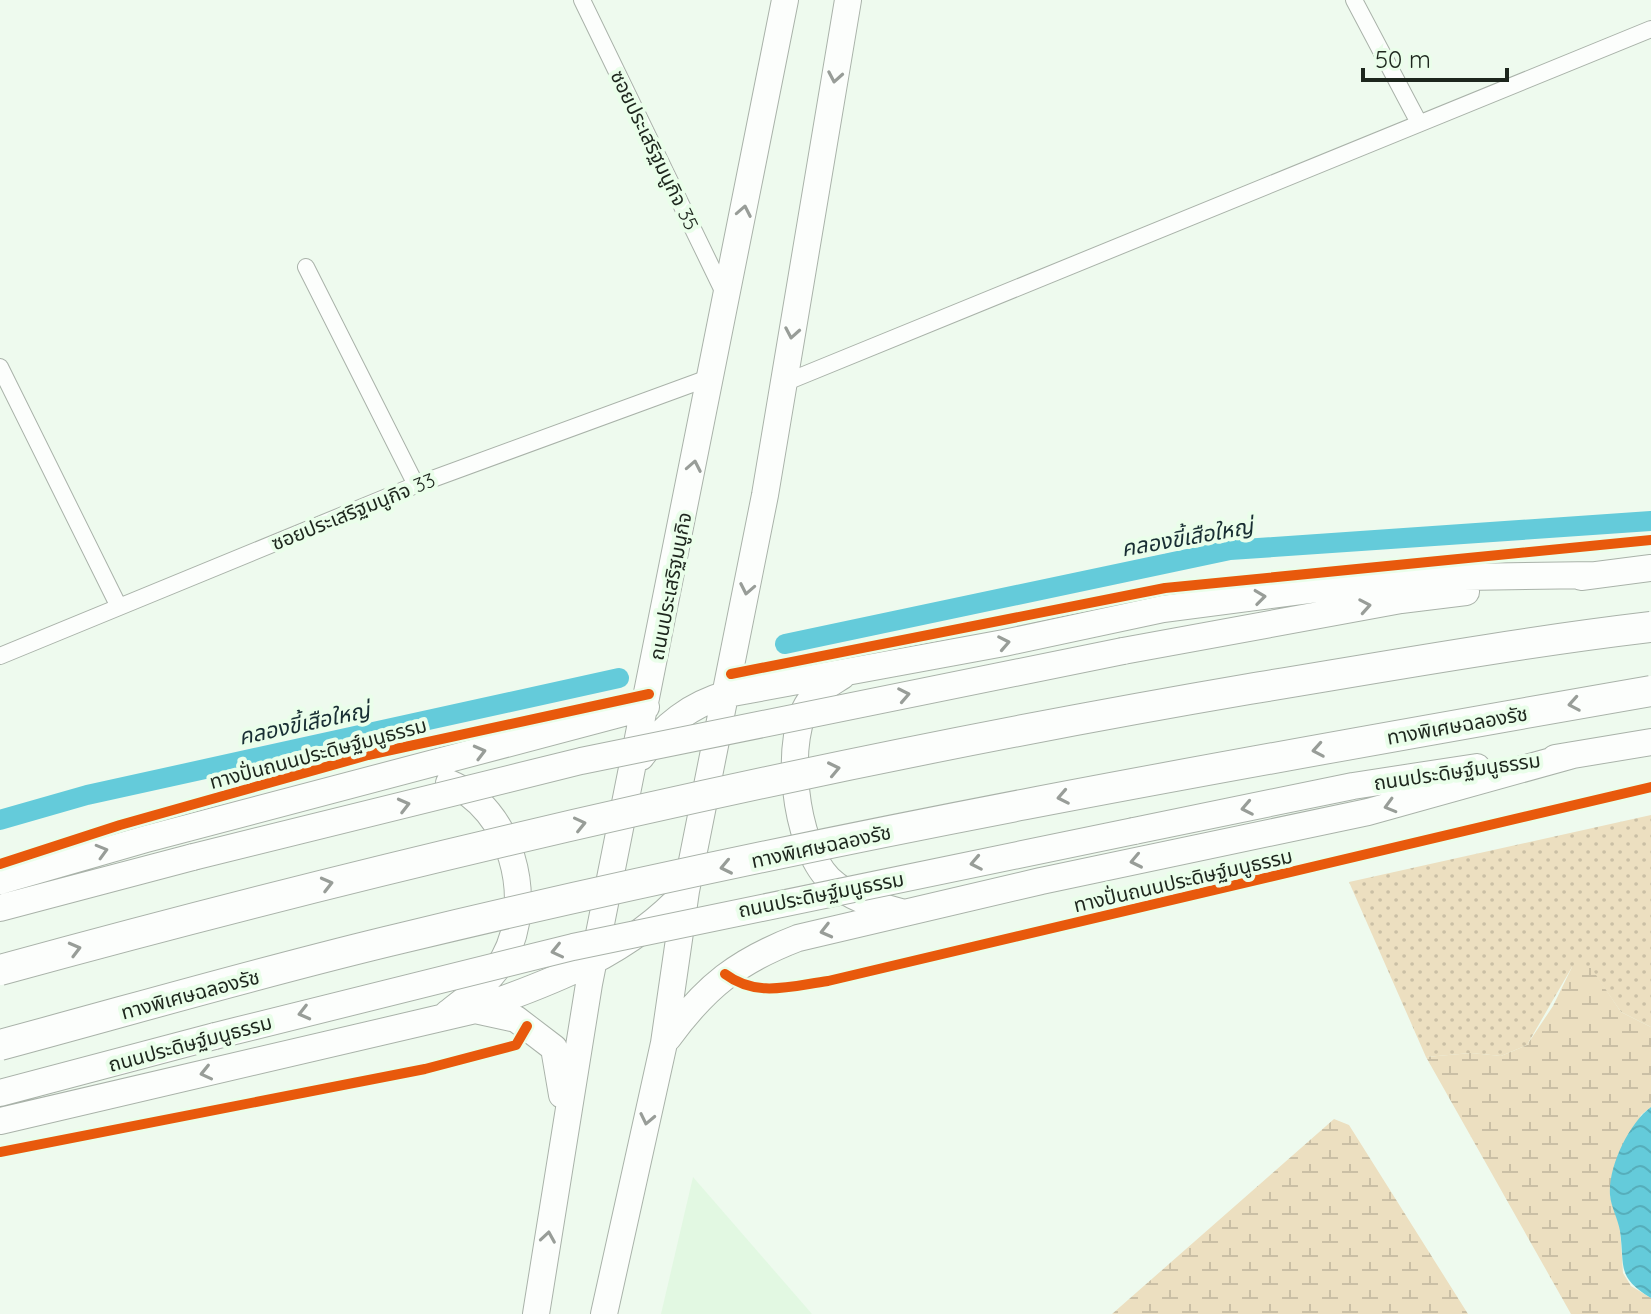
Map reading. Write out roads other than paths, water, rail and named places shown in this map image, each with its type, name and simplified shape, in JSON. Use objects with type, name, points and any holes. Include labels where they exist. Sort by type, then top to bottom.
[{"type":"highway","points":[[0,970],[448,854],[864,762],[1137,709],[1436,657],[1651,627]]},
{"type":"highway","name":"ทางพิเศษฉลองรัช","points":[[0,1045],[401,938],[678,877],[1168,777],[1651,691]]},
{"type":"main road","name":"ถนนประเสริฐมนูกิจ","points":[[536,1314],[564,1126],[594,961],[785,0]]},
{"type":"main road","points":[[604,1314],[664,1043],[686,891],[727,694],[784,383],[848,0]]},
{"type":"main road","points":[[0,908],[581,761],[1123,651],[1401,600],[1651,568]]},
{"type":"main road","points":[[631,769],[654,738],[674,720],[698,702],[727,694],[845,674],[1163,609],[1401,578],[1596,575]]},
{"type":"main road","points":[[845,674],[812,699],[800,721],[795,751],[797,801],[808,843],[828,878],[861,901],[902,912]]},
{"type":"main road","points":[[0,881],[146,839],[646,707]]},
{"type":"main road","name":"ถนนประดิษฐ์มนูธรรม","points":[[0,1093],[215,1036],[601,941],[1353,786],[1651,742]]},
{"type":"main road","points":[[664,1043],[710,986],[759,953],[798,938],[902,912],[1368,812],[1573,755]]},
{"type":"main road","points":[[378,780],[425,777],[452,783],[477,798],[498,822],[511,855],[516,892],[514,929],[504,958],[482,986],[445,1016]]},
{"type":"main road","points":[[0,1121],[475,1010],[594,961],[663,915],[686,891]]},
{"type":"main road","points":[[475,1010],[516,1019],[554,1048],[560,1070],[564,1126]]},
{"type":"street","name":"ซอยประเสริฐมนูกิจ 35","points":[[582,0],[727,300]]},
{"type":"street","points":[[1354,0],[1418,121]]},
{"type":"street","points":[[784,383],[943,321],[1418,121],[1651,29]]},
{"type":"street","points":[[306,267],[416,485]]},
{"type":"street","points":[[0,367],[119,607]]},
{"type":"street","name":"ซอยประเสริฐมนูกิจ 33","points":[[0,656],[416,485],[711,377]]},
{"type":"water","points":[[1651,1107],[1651,1298],[1632,1284],[1624,1270],[1610,1184],[1616,1159],[1628,1134]]},
{"type":"waterway","name":"คลองขี้เสือใหญ่","points":[[785,644],[1230,550],[1651,521]]},
{"type":"waterway","name":"คลองขี้เสือใหญ่","points":[[0,820],[87,795],[619,678]]}]
